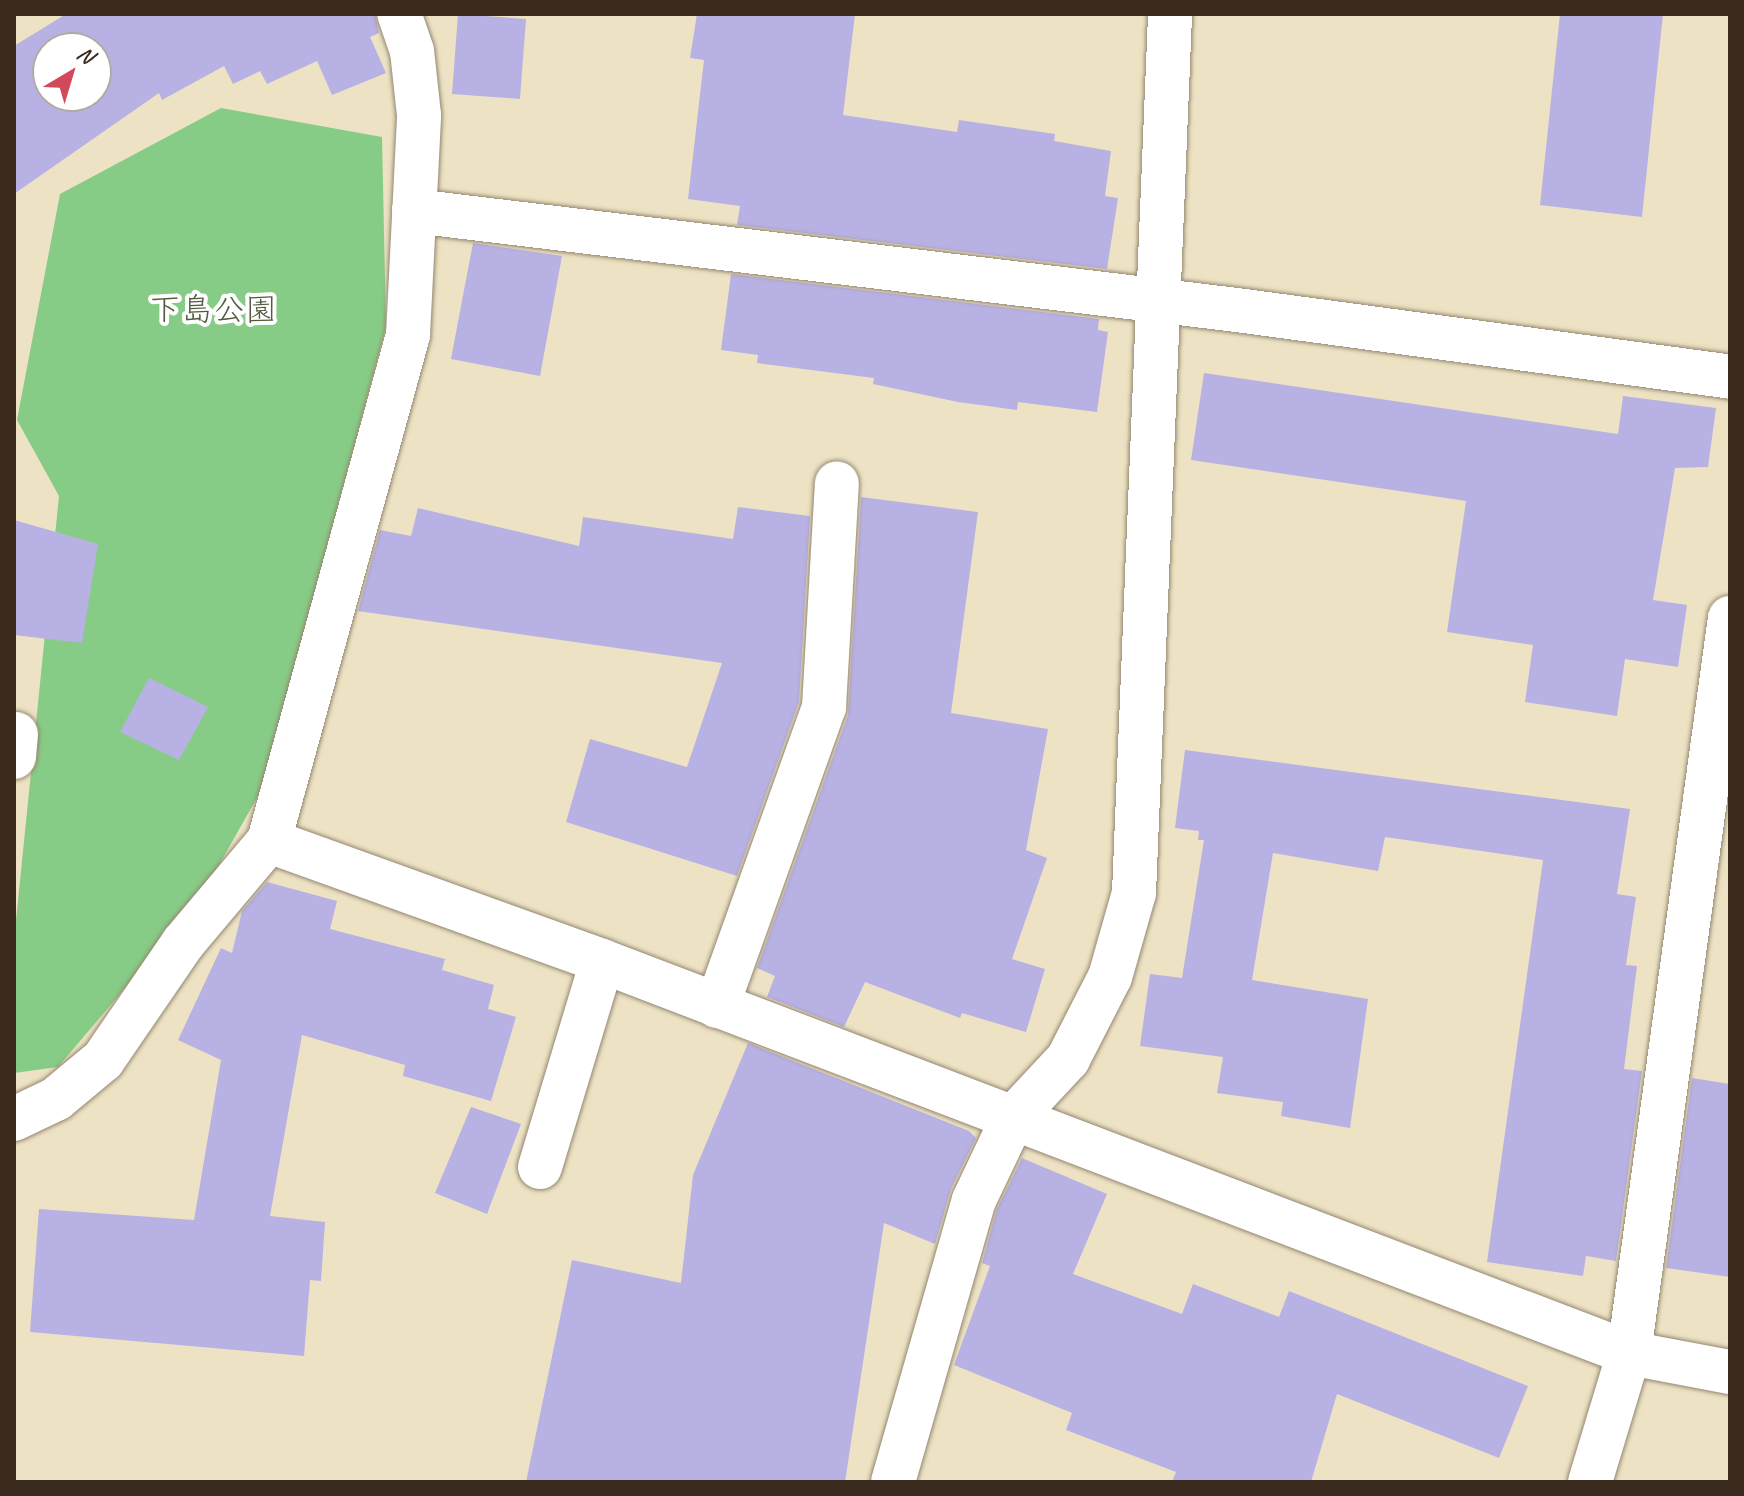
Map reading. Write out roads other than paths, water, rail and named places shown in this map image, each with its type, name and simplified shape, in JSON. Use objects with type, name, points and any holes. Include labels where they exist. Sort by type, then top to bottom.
[{"type":"street","points":[[14,1119],[56,1099],[103,1060],[183,943],[269,841],[408,335],[419,115],[412,51],[399,14]]},
{"type":"street","points":[[893,1482],[974,1200],[1013,1118],[1068,1059],[1110,977],[1134,893],[1170,14]]},
{"type":"street","points":[[414,211],[1157,301],[1730,377]]},
{"type":"street","points":[[717,1006],[824,707],[837,483]]},
{"type":"street","points":[[1590,1482],[1629,1353],[1730,618]]},
{"type":"street","points":[[269,841],[602,961],[1629,1353],[1730,1372]]},
{"type":"street","points":[[540,1167],[602,961]]},
{"type":"park label","name":"下島公園","points":[[213,310]]}]
